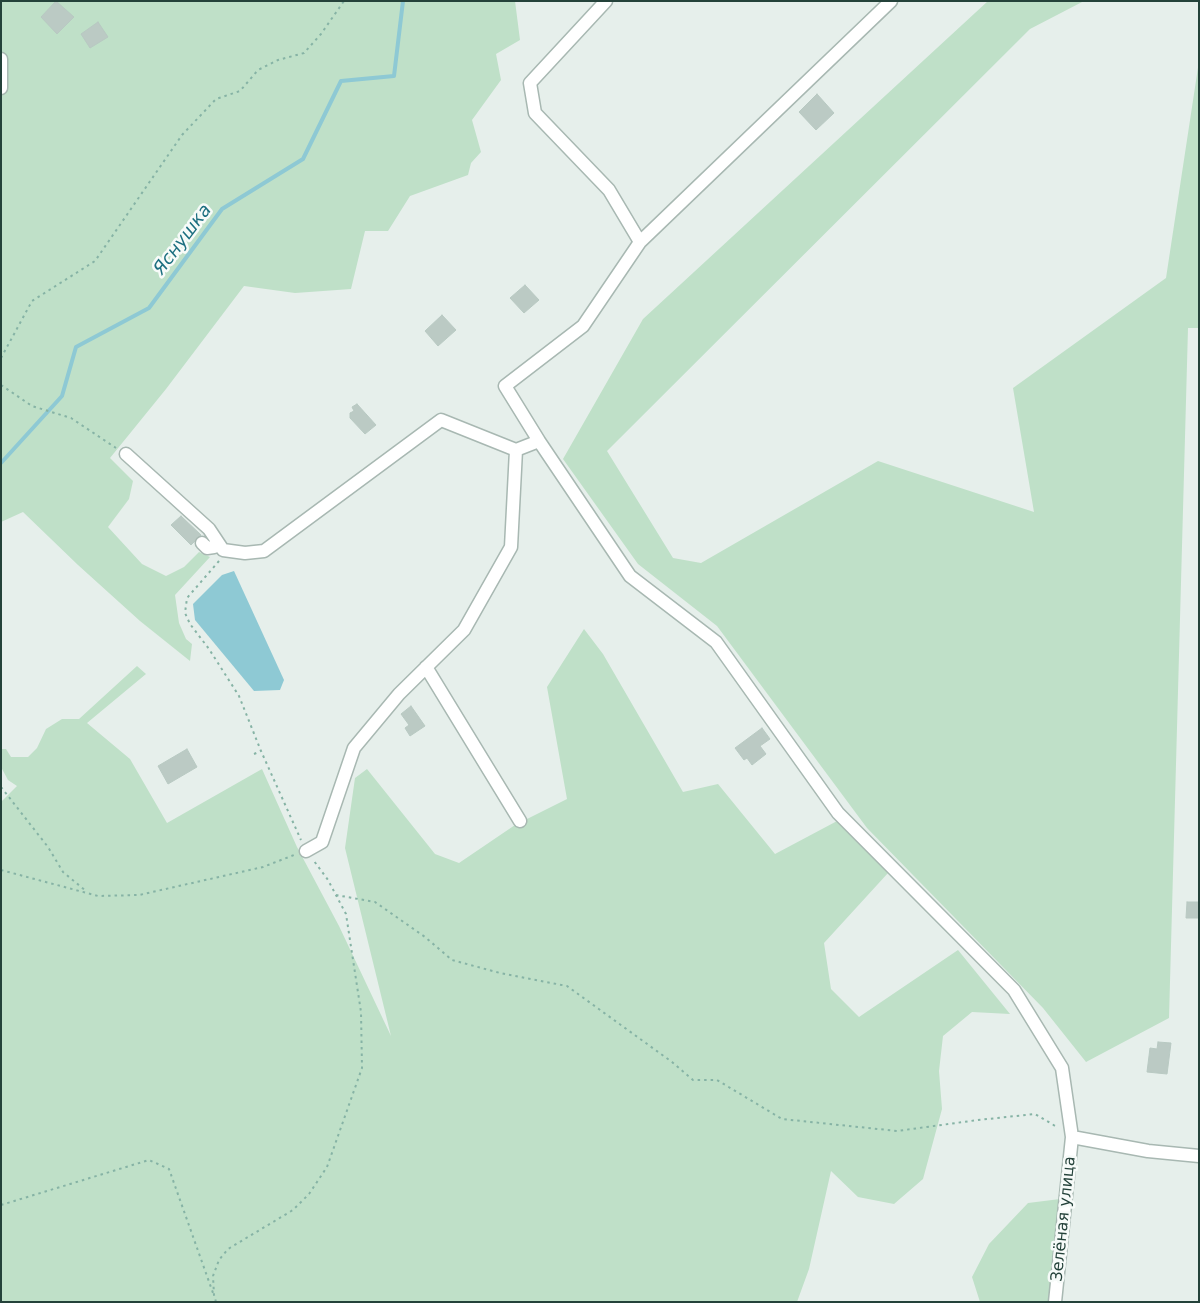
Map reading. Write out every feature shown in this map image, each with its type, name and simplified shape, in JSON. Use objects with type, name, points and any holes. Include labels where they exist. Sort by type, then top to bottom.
[{"type":"street","points":[[606,1],[530,83],[535,113],[608,190],[640,242],[891,1]]},
{"type":"street","points":[[1,59],[1,88]]},
{"type":"street","name":"Зелёная улица","points":[[640,242],[583,326],[505,386],[539,441],[630,576],[716,642],[838,813],[1014,990],[1062,1068],[1072,1136],[1055,1302]]},
{"type":"street","points":[[202,543],[206,548],[220,546],[245,553],[264,551],[441,420],[516,450],[539,441]]},
{"type":"street","points":[[306,852],[322,842],[354,748],[399,694],[464,630],[511,547],[516,450]]},
{"type":"street","points":[[126,454],[209,529],[220,546]]},
{"type":"street","points":[[426,667],[520,821]]},
{"type":"street","points":[[1072,1136],[1148,1151],[1199,1156]]},
{"type":"path","points":[[1,358],[32,301],[95,262],[182,135],[216,99],[240,91],[258,70],[278,60],[304,53],[321,34],[344,1]]},
{"type":"path","points":[[1,385],[32,406],[71,418],[126,454]]},
{"type":"path","points":[[214,1295],[213,1276],[219,1260],[228,1249],[293,1210],[310,1194],[327,1167],[362,1068],[361,1012],[346,914],[328,880],[306,852],[238,696],[190,624],[185,613],[187,598],[222,557],[220,546]]},
{"type":"path","points":[[254,754],[261,751]]},
{"type":"path","points":[[1,787],[48,847],[63,872],[88,893]]},
{"type":"path","points":[[1,870],[98,896],[139,895],[263,867],[306,852]]},
{"type":"path","points":[[336,895],[375,902],[425,937],[452,960],[500,973],[567,986],[672,1062],[693,1080],[717,1080],[782,1119],[897,1131],[1035,1114],[1072,1136]]},
{"type":"path","points":[[1,1205],[149,1160],[169,1169],[216,1302]]},
{"type":"green space","points":[[1,1],[515,1],[520,40],[496,54],[501,80],[472,120],[481,152],[471,163],[468,175],[410,196],[388,231],[365,231],[351,289],[295,293],[244,286],[166,389],[110,458],[133,481],[129,499],[108,527],[142,564],[166,576],[184,567],[199,552],[210,557],[175,595],[179,623],[186,639],[192,644],[190,661],[140,621],[23,512],[1,522]]},
{"type":"green space","points":[[988,1],[1084,1],[1030,29],[607,451],[673,558],[701,563],[878,461],[1034,512],[1013,388],[1166,278],[1199,61],[1199,328],[1188,328],[1169,1018],[1086,1062],[1043,1008],[867,828],[717,626],[638,564],[563,459],[643,319]]},
{"type":"green space","points":[[584,629],[603,654],[683,792],[718,784],[775,854],[839,820],[888,873],[824,943],[831,989],[859,1017],[958,950],[1010,1014],[972,1012],[943,1036],[939,1071],[942,1109],[923,1179],[894,1204],[858,1197],[831,1171],[809,1269],[797,1302],[1,1302],[1,802],[17,786],[8,780],[1,767],[1,749],[6,749],[11,757],[28,757],[37,748],[46,729],[62,719],[79,719],[137,666],[146,674],[87,723],[130,759],[167,823],[262,769],[297,847],[339,926],[391,1036],[345,848],[355,778],[367,769],[435,854],[459,863],[515,825],[567,799],[547,687]]},
{"type":"green space","points":[[1060,1199],[1049,1302],[980,1302],[972,1277],[989,1244],[1028,1203]]},
{"type":"water","points":[[234,571],[284,680],[280,690],[254,691],[195,620],[193,604],[222,575]]},
{"type":"building","points":[[56,1],[74,17],[57,34],[41,17]]},
{"type":"building","points":[[98,22],[108,37],[90,48],[81,34]]},
{"type":"building","points":[[817,94],[834,113],[816,130],[799,112]]},
{"type":"building","points":[[525,285],[539,300],[524,313],[510,298]]},
{"type":"building","points":[[442,315],[456,330],[438,346],[425,331]]},
{"type":"building","points":[[357,404],[376,425],[365,434],[350,418],[350,413],[354,411],[352,407]]},
{"type":"building","points":[[181,516],[201,535],[191,545],[171,525]]},
{"type":"building","points":[[411,706],[425,726],[410,736],[405,728],[409,725],[401,714]]},
{"type":"building","points":[[762,728],[770,739],[760,746],[766,754],[752,765],[747,758],[744,760],[735,748]]},
{"type":"building","points":[[187,749],[197,767],[168,784],[158,766]]},
{"type":"building","points":[[1187,902],[1199,902],[1199,918],[1186,918]]},
{"type":"building","points":[[1158,1042],[1171,1043],[1167,1074],[1147,1072],[1150,1048],[1157,1049]]},
{"type":"waterway","name":"Яснушка","points":[[1,463],[62,396],[76,347],[149,308],[222,209],[303,159],[341,81],[394,76],[403,1]]}]
